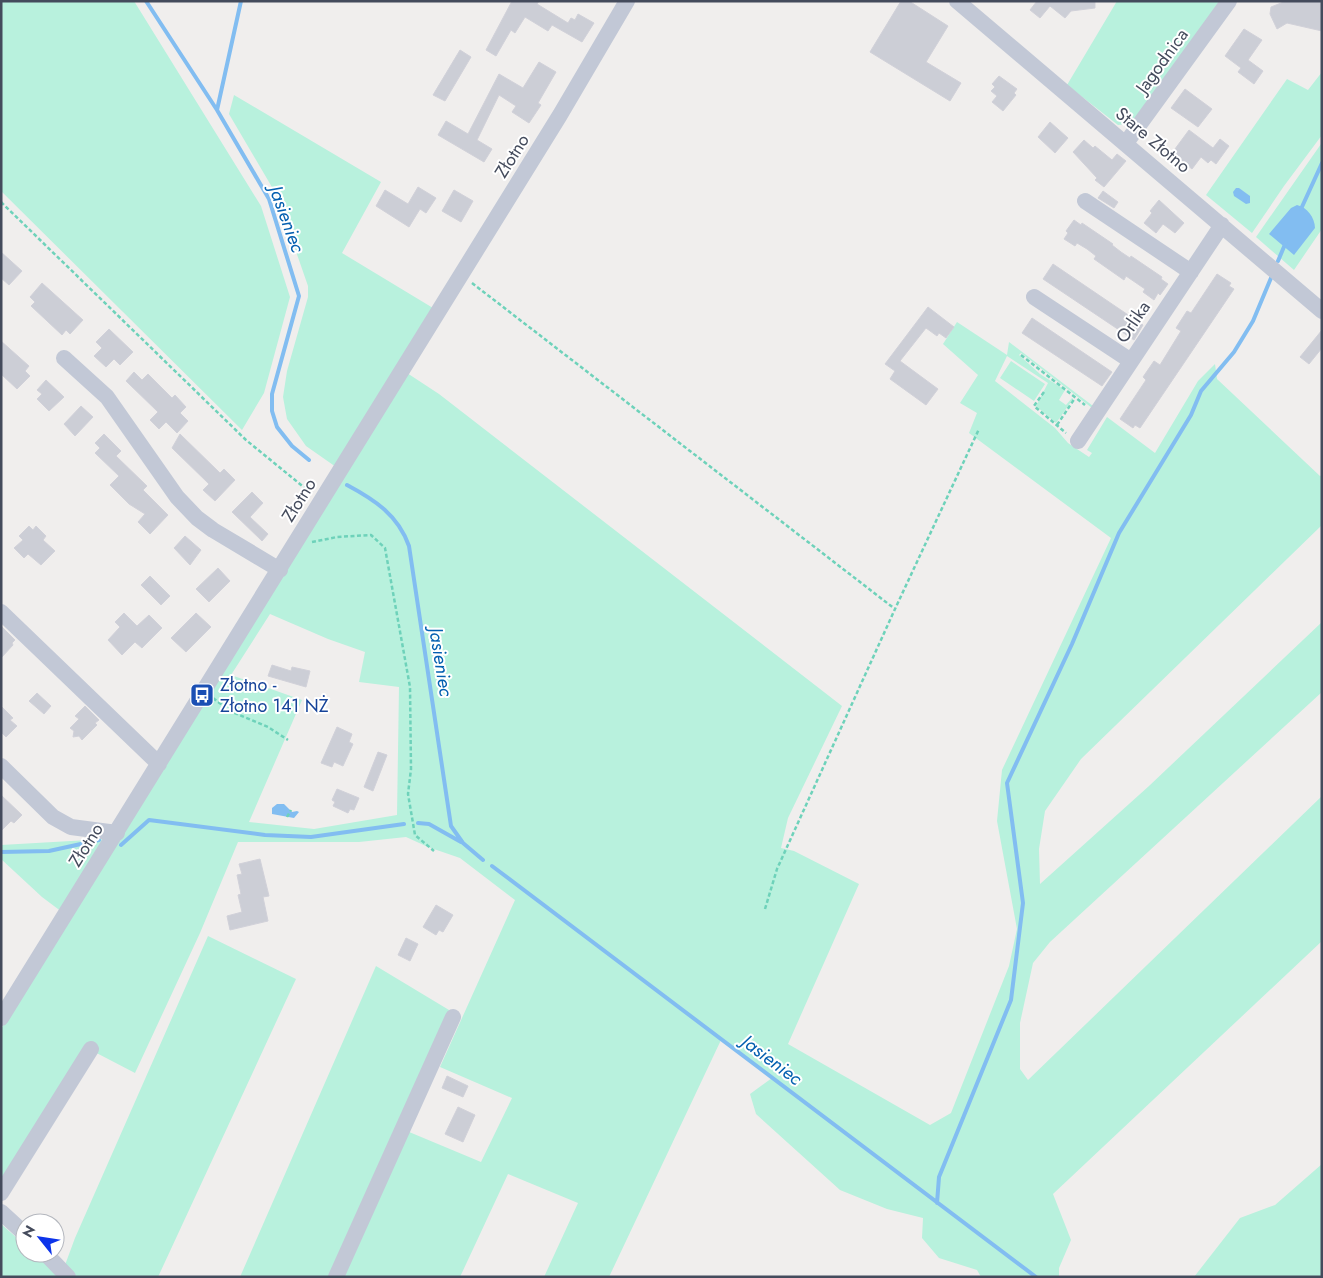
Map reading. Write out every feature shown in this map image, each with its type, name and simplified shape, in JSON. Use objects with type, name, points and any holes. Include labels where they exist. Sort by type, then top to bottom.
[{"type":"street","name":"Złotno","points":[[1,1018],[280,570],[627,1]]},
{"type":"street","name":"Stare Złotno","points":[[958,1],[1322,311]]},
{"type":"street","name":"Jagodnica","points":[[1126,143],[1229,1]]},
{"type":"street","points":[[1085,201],[1191,272]]},
{"type":"street","name":"Orlika","points":[[1078,440],[1222,225]]},
{"type":"street","points":[[1034,297],[1131,361]]},
{"type":"street","points":[[64,358],[107,397],[140,440],[177,498],[197,518],[220,535],[280,570]]},
{"type":"street","points":[[1,612],[159,764]]},
{"type":"street","points":[[1,766],[54,817],[71,827],[117,833]]},
{"type":"street","points":[[336,1277],[452,1017]]},
{"type":"street","points":[[1,1193],[91,1050]]},
{"type":"street","points":[[1,1212],[15,1225]]},
{"type":"street","points":[[55,1263],[68,1277]]},
{"type":"path","points":[[1,202],[246,440],[294,481],[322,500]]},
{"type":"path","points":[[462,274],[895,609]]},
{"type":"path","points":[[1020,355],[1096,413]]},
{"type":"path","points":[[1044,392],[1034,406],[1078,440]]},
{"type":"path","points":[[1057,425],[1075,398]]},
{"type":"path","points":[[765,909],[777,869],[895,609],[980,429]]},
{"type":"path","points":[[296,544],[371,535],[385,548],[410,687],[412,769],[408,794],[414,835],[434,851]]},
{"type":"path","points":[[204,691],[230,711],[268,726],[288,740]]},
{"type":"path","points":[[287,817],[291,810]]},
{"type":"green space","points":[[1,1],[134,1],[261,206],[290,297],[264,393],[242,430],[1,191]]},
{"type":"green space","points":[[1117,1],[1221,1],[1133,123],[1118,125],[1067,85]]},
{"type":"green space","points":[[1322,72],[1322,135],[1252,233],[1206,195],[1287,79],[1308,90]]},
{"type":"green space","points":[[234,95],[381,182],[342,253],[433,308],[336,467],[306,446],[287,419],[283,397],[287,371],[308,297],[308,286],[276,194],[229,114]]},
{"type":"green space","points":[[1321,144],[1322,229],[1294,270],[1256,237]]},
{"type":"green space","points":[[957,322],[1007,355],[1009,342],[1093,406],[1092,408],[1021,353],[1019,355],[1040,374],[1065,390],[1059,400],[1066,405],[1073,399],[1056,423],[1036,406],[1048,383],[1007,356],[995,381],[1055,428],[1068,443],[1089,457],[1092,453],[1087,450],[1107,417],[1155,453],[1198,381],[1215,364],[1217,379],[1320,476],[1322,475],[1322,525],[1081,759],[1045,811],[1039,849],[1040,884],[1149,786],[1322,622],[1322,692],[1050,942],[1033,963],[1020,1023],[1020,1069],[1028,1080],[1322,796],[1322,941],[1053,1194],[1071,1240],[1059,1268],[1059,1277],[981,1277],[977,1270],[939,1258],[922,1238],[923,1218],[887,1209],[840,1190],[756,1114],[750,1094],[772,1078],[721,1040],[609,1277],[544,1277],[578,1203],[508,1174],[460,1277],[240,1277],[376,966],[454,1013],[402,1129],[481,1162],[512,1098],[440,1067],[515,900],[460,858],[406,837],[359,842],[238,842],[200,933],[135,1073],[85,1047],[1,1183],[1,1029],[407,373],[439,394],[842,706],[788,818],[781,848],[794,851],[859,884],[788,1044],[930,1125],[951,1113],[1009,966],[1017,929],[997,821],[1002,770],[1111,538],[969,433],[977,413],[960,403],[978,375],[943,344]],"holes":[[[270,614],[328,639],[365,652],[359,682],[399,687],[397,815],[314,829],[249,822],[302,700],[231,675]]]},
{"type":"green space","points":[[1011,361],[1045,384],[1034,401],[1000,378]]},
{"type":"green space","points":[[106,839],[62,912],[42,897],[1,859],[1,845]]},
{"type":"green space","points":[[208,936],[296,979],[158,1277],[77,1277],[65,1265],[75,1238]]},
{"type":"green space","points":[[1322,1164],[1322,1274],[1319,1277],[1194,1277],[1240,1218],[1275,1205]]},
{"type":"green space","points":[[1,1224],[15,1236],[15,1263],[45,1263],[61,1277],[1,1277]]},
{"type":"water","points":[[1236,188],[1250,196],[1250,203],[1246,204],[1234,196],[1233,192]]},
{"type":"water","points":[[1297,205],[1304,208],[1310,214],[1314,220],[1315,228],[1294,255],[1269,234],[1291,208]]},
{"type":"water","points":[[277,804],[284,804],[292,812],[299,812],[294,818],[272,814],[272,808]]},
{"type":"building","points":[[512,1],[539,1],[537,4],[568,23],[571,18],[575,20],[578,14],[594,23],[582,42],[552,25],[548,31],[525,17],[515,33],[511,30],[496,56],[486,50]]},
{"type":"building","points":[[901,1],[909,1],[948,26],[926,62],[961,83],[950,101],[870,52]]},
{"type":"building","points":[[1037,1],[1095,1],[1095,8],[1071,11],[1065,18],[1050,6],[1040,18],[1030,10]]},
{"type":"building","points":[[1286,1],[1322,1],[1322,31],[1287,23],[1277,29],[1270,14],[1271,7]]},
{"type":"building","points":[[1244,29],[1262,40],[1248,60],[1263,71],[1254,84],[1238,72],[1241,68],[1225,56]]},
{"type":"building","points":[[460,50],[471,57],[445,101],[433,95]]},
{"type":"building","points":[[539,62],[556,72],[538,103],[541,105],[529,123],[512,112],[516,106],[499,95],[477,140],[492,149],[484,162],[438,135],[446,121],[468,134],[499,74],[523,88]]},
{"type":"building","points":[[999,76],[1017,89],[1014,93],[1016,95],[1003,111],[992,102],[997,96],[991,91],[995,87],[992,84]]},
{"type":"building","points":[[1185,89],[1212,109],[1198,127],[1171,108]]},
{"type":"building","points":[[1050,122],[1068,138],[1055,153],[1038,137]]},
{"type":"building","points":[[1189,130],[1213,148],[1220,139],[1229,146],[1216,164],[1211,160],[1208,163],[1201,157],[1192,169],[1172,153]]},
{"type":"building","points":[[1084,140],[1093,148],[1095,146],[1112,160],[1117,154],[1126,161],[1104,187],[1095,180],[1097,178],[1073,152]]},
{"type":"building","points":[[418,187],[436,198],[426,213],[420,209],[409,227],[376,206],[385,190],[408,204]]},
{"type":"building","points":[[454,190],[473,201],[461,222],[442,211]]},
{"type":"building","points":[[1103,191],[1118,202],[1114,208],[1098,198]]},
{"type":"building","points":[[1159,200],[1184,223],[1175,233],[1163,224],[1156,233],[1144,223],[1152,213],[1150,211]]},
{"type":"building","points":[[1074,220],[1081,225],[1082,223],[1113,244],[1121,252],[1130,258],[1131,256],[1162,277],[1161,279],[1168,284],[1160,295],[1158,293],[1154,300],[1143,292],[1145,289],[1126,276],[1124,280],[1094,259],[1096,256],[1087,249],[1077,243],[1075,246],[1064,239],[1068,233],[1066,231]]},
{"type":"building","points":[[1,252],[22,271],[9,285],[1,278]]},
{"type":"building","points":[[1053,264],[1143,325],[1134,340],[1043,279]]},
{"type":"building","points":[[1217,274],[1231,283],[1229,286],[1234,289],[1140,428],[1135,425],[1133,428],[1120,419],[1146,380],[1143,377],[1154,361],[1160,365],[1181,331],[1176,328],[1187,311],[1191,313]]},
{"type":"building","points":[[42,283],[83,320],[70,334],[66,330],[62,335],[31,306],[35,302],[30,297]]},
{"type":"building","points":[[928,307],[954,327],[946,338],[939,333],[937,336],[926,328],[900,361],[938,389],[926,405],[890,379],[895,371],[885,364]]},
{"type":"building","points":[[1032,318],[1112,372],[1102,386],[1022,333]]},
{"type":"building","points":[[109,329],[133,352],[120,365],[114,359],[106,367],[94,356],[102,348],[96,342]]},
{"type":"building","points":[[1322,330],[1322,348],[1309,364],[1300,357]]},
{"type":"building","points":[[1,341],[29,366],[25,371],[30,376],[17,389],[1,374]]},
{"type":"building","points":[[134,372],[142,380],[148,374],[172,398],[175,395],[186,407],[180,413],[188,421],[177,433],[166,422],[159,429],[150,420],[158,412],[126,381]]},
{"type":"building","points":[[46,380],[64,397],[49,411],[37,399],[42,394],[37,390]]},
{"type":"building","points":[[81,406],[93,417],[75,436],[64,424]]},
{"type":"building","points":[[104,434],[121,451],[116,456],[147,486],[143,490],[168,515],[150,534],[138,522],[145,514],[129,504],[110,485],[119,476],[95,453],[100,448],[95,443]]},
{"type":"building","points":[[180,434],[220,473],[224,469],[235,480],[215,501],[203,490],[209,484],[172,448]]},
{"type":"building","points":[[252,492],[263,503],[250,517],[268,534],[262,541],[232,512]]},
{"type":"building","points":[[29,526],[33,530],[36,526],[46,536],[43,540],[55,551],[41,565],[28,554],[24,558],[14,548],[23,540],[19,536]]},
{"type":"building","points":[[185,536],[201,550],[190,565],[174,548]]},
{"type":"building","points":[[218,568],[230,581],[209,602],[196,589]]},
{"type":"building","points":[[150,576],[170,596],[161,605],[141,585]]},
{"type":"building","points":[[124,613],[137,626],[149,615],[162,628],[142,648],[135,642],[122,655],[108,640],[120,627],[115,622]]},
{"type":"building","points":[[196,613],[211,627],[186,652],[171,638]]},
{"type":"building","points":[[1,626],[15,640],[1,658]]},
{"type":"building","points":[[272,665],[291,671],[292,667],[310,671],[306,687],[268,676]]},
{"type":"building","points":[[37,693],[51,706],[44,714],[29,701]]},
{"type":"building","points":[[1,706],[13,718],[10,720],[17,726],[6,737],[1,732]]},
{"type":"building","points":[[85,706],[99,720],[95,723],[97,725],[82,740],[79,736],[73,737],[74,731],[70,728],[79,719],[75,716]]},
{"type":"building","points":[[337,727],[352,734],[349,742],[353,744],[343,766],[334,762],[332,767],[321,763]]},
{"type":"building","points":[[378,752],[387,755],[373,791],[364,787]]},
{"type":"building","points":[[337,789],[359,798],[354,810],[350,809],[348,813],[333,806],[335,802],[332,800]]},
{"type":"building","points":[[1,795],[22,815],[14,823],[11,821],[1,831]]},
{"type":"building","points":[[260,859],[269,896],[263,897],[268,921],[230,930],[227,916],[242,912],[238,895],[241,894],[237,875],[242,874],[239,864]]},
{"type":"building","points":[[436,905],[453,915],[443,932],[439,930],[436,935],[423,927]]},
{"type":"building","points":[[406,938],[418,944],[410,961],[398,955]]},
{"type":"building","points":[[447,1076],[468,1086],[463,1097],[442,1088]]},
{"type":"building","points":[[458,1107],[475,1115],[463,1142],[445,1134]]},
{"type":"waterway","name":"Jasieniec","points":[[146,1],[217,110],[269,199],[299,296],[272,394],[272,411],[277,427],[292,446],[309,460]]},
{"type":"waterway","points":[[217,110],[241,1]]},
{"type":"waterway","points":[[1301,209],[1322,163]]},
{"type":"waterway","points":[[1278,261],[1286,242]]},
{"type":"waterway","points":[[937,1203],[939,1177],[1011,1000],[1023,903],[1007,783],[1072,644],[1119,533],[1191,415],[1201,391],[1234,352],[1253,321],[1271,278]]},
{"type":"waterway","name":"Jasieniec","points":[[347,485],[367,496],[392,517],[409,546],[451,826],[463,843],[483,860]]},
{"type":"waterway","points":[[121,845],[149,820],[265,835],[311,837],[404,824]]},
{"type":"waterway","points":[[418,823],[429,824],[461,842]]},
{"type":"waterway","points":[[1,852],[49,851],[99,840]]},
{"type":"waterway","name":"Jasieniec","points":[[492,866],[1036,1277]]},
{"type":"place","name":"Złotno - Złotno 141 NŻ","points":[[202,695]]}]
